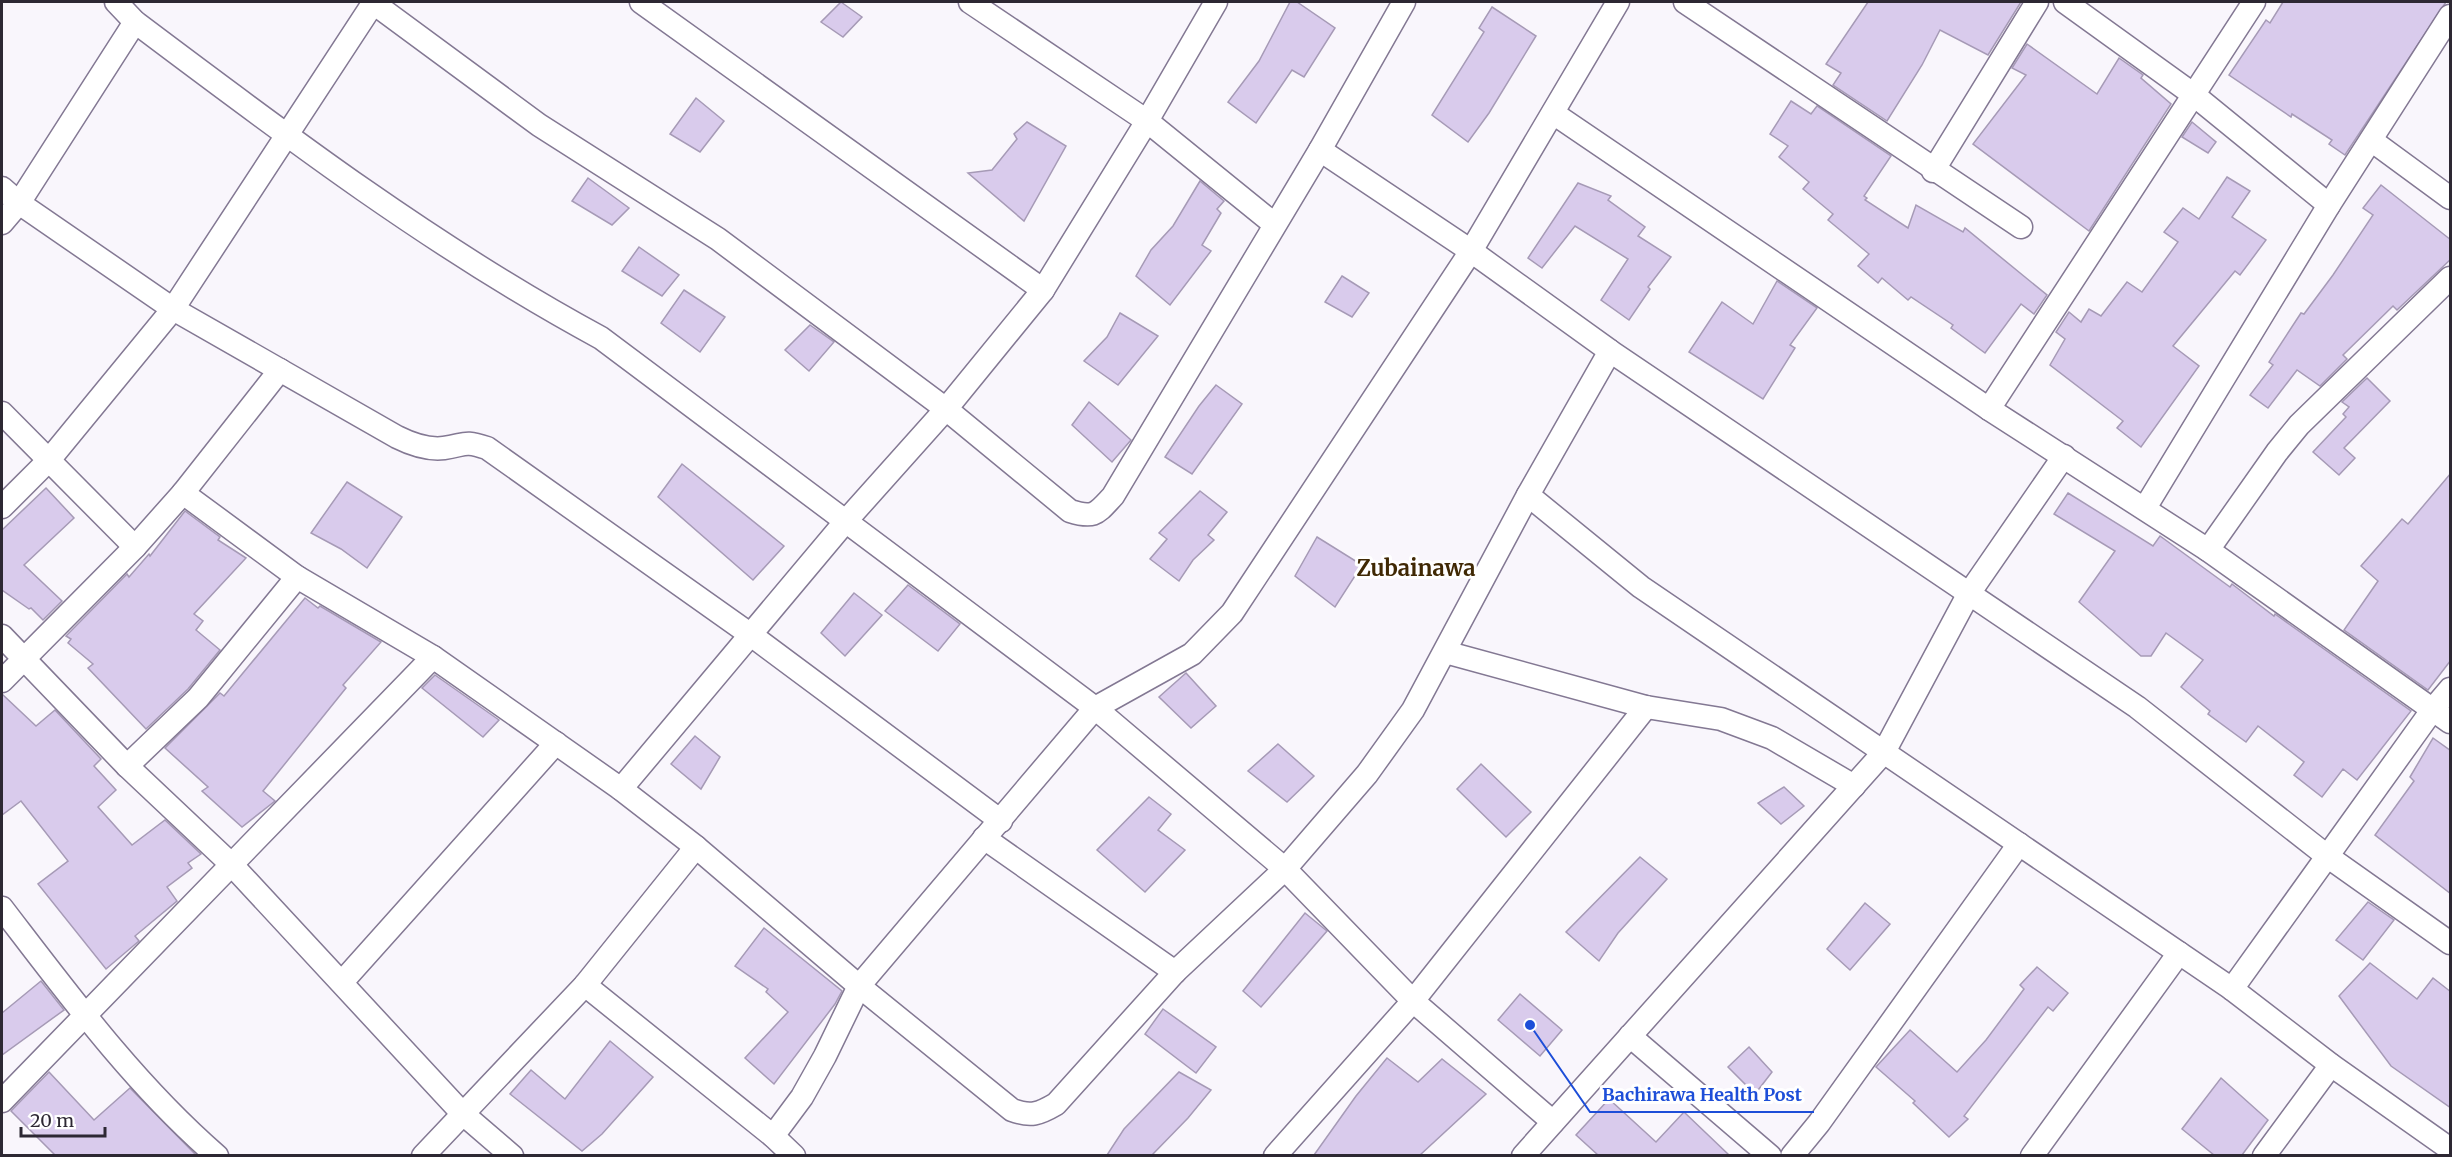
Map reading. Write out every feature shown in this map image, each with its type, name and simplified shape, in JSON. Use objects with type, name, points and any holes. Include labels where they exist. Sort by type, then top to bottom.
[{"type":"street","points":[[2,507],[49,460],[173,309],[373,2],[539,124],[718,239],[946,409],[1070,511],[1085,515],[1096,514],[1113,496],[1320,150],[1404,2]]},
{"type":"street","points":[[641,2],[1043,290]]},
{"type":"street","points":[[970,2],[1147,122],[1274,224]]},
{"type":"street","points":[[621,789],[845,522],[946,409],[1043,290],[1147,122],[1216,2]]},
{"type":"street","points":[[773,1136],[802,1096],[825,1056],[859,986],[1095,708],[1192,654],[1232,613],[1472,251],[1618,2]]},
{"type":"street","points":[[1685,2],[1933,171],[2021,227]]},
{"type":"street","points":[[1933,171],[2037,2]]},
{"type":"street","points":[[2065,2],[2194,95],[2329,205]]},
{"type":"street","points":[[1989,409],[2254,2]]},
{"type":"street","points":[[2,224],[19,203],[127,9],[286,136],[528,299],[601,338],[1095,708],[1285,869],[1413,1001],[1553,1122]]},
{"type":"street","points":[[2145,508],[2329,205],[2451,16]]},
{"type":"street","points":[[1553,112],[1989,409],[2208,550],[2442,716]]},
{"type":"street","points":[[2371,140],[2451,198]]},
{"type":"street","points":[[1320,150],[1472,251],[1610,351],[2137,707],[2327,856],[2451,943]]},
{"type":"street","points":[[2,188],[19,203],[173,309],[416,446],[444,448],[467,441],[487,448],[751,635],[1001,821]]},
{"type":"street","points":[[2208,550],[2277,452],[2300,425],[2451,278]]},
{"type":"street","points":[[183,493],[297,577],[433,657],[621,789],[696,847],[859,986],[1012,1110],[1027,1115],[1039,1114],[1056,1104],[1175,972],[1285,869],[1367,774],[1413,710],[1528,495],[1610,351]]},
{"type":"street","points":[[2,681],[135,547],[183,493],[280,370]]},
{"type":"street","points":[[2,413],[135,547]]},
{"type":"street","points":[[1523,1155],[1884,752],[1968,594],[2064,456]]},
{"type":"street","points":[[1528,495],[1641,587],[2232,988],[2331,1065],[2451,1149]]},
{"type":"street","points":[[127,766],[198,698],[297,577]]},
{"type":"street","points":[[2,636],[127,766],[232,865],[343,981],[462,1113],[512,1155]]},
{"type":"street","points":[[1445,652],[1646,707],[1721,719],[1772,738],[1854,786]]},
{"type":"street","points":[[2,1101],[433,657]]},
{"type":"street","points":[[2232,988],[2327,856],[2442,716],[2451,689]]},
{"type":"street","points":[[1275,1155],[1413,1001],[1646,707]]},
{"type":"street","points":[[343,981],[556,744]]},
{"type":"street","points":[[984,838],[1175,972]]},
{"type":"street","points":[[1792,1155],[1819,1123],[2019,844]]},
{"type":"street","points":[[423,1155],[585,985],[696,847]]},
{"type":"street","points":[[2,908],[84,1014],[185,1128],[217,1155]]},
{"type":"street","points":[[2032,1155],[2179,953]]},
{"type":"street","points":[[585,985],[794,1155]]},
{"type":"street","points":[[1630,1036],[1770,1155]]},
{"type":"street","points":[[2264,1155],[2331,1065]]},
{"type":"building","points":[[841,2],[862,17],[843,37],[821,22]]},
{"type":"building","points":[[1290,2],[1297,2],[1335,28],[1304,77],[1292,70],[1256,123],[1228,102],[1259,61]]},
{"type":"building","points":[[1868,2],[2021,2],[1988,55],[1940,30],[1922,65],[1887,121],[1833,85],[1841,73],[1826,64]]},
{"type":"building","points":[[2283,2],[2446,2],[2345,155],[2329,144],[2332,140],[2292,114],[2291,117],[2229,75],[2266,20],[2270,23]]},
{"type":"building","points":[[1492,7],[1536,36],[1489,113],[1468,142],[1432,115],[1484,32],[1479,28]]},
{"type":"building","points":[[2027,44],[2097,94],[2119,58],[2143,75],[2141,78],[2171,104],[2089,231],[1973,144],[2026,75],[2012,68]]},
{"type":"building","points":[[696,98],[724,121],[700,152],[670,134]]},
{"type":"building","points":[[1791,101],[1811,114],[1817,106],[1891,156],[1864,196],[1867,198],[1865,200],[1908,228],[1916,205],[1963,232],[1965,228],[2047,295],[2034,314],[2021,304],[1985,353],[1951,328],[1953,325],[1911,297],[1908,300],[1882,278],[1878,283],[1858,266],[1869,254],[1828,220],[1833,214],[1803,189],[1809,182],[1779,157],[1788,146],[1770,134]]},
{"type":"building","points":[[1027,122],[1066,146],[1024,221],[968,173],[992,170],[1017,139],[1014,134]]},
{"type":"building","points":[[2192,122],[2216,142],[2208,153],[2182,137]]},
{"type":"building","points":[[2227,177],[2250,191],[2232,217],[2266,240],[2240,275],[2235,271],[2173,346],[2199,366],[2141,447],[2117,428],[2123,421],[2050,365],[2065,339],[2056,332],[2069,312],[2081,322],[2089,309],[2101,316],[2127,282],[2142,292],[2178,242],[2164,232],[2183,208],[2199,219]]},
{"type":"building","points":[[588,178],[629,208],[612,225],[572,201]]},
{"type":"building","points":[[1200,181],[1224,201],[1217,209],[1221,213],[1202,245],[1211,251],[1170,305],[1136,276],[1151,250],[1173,226]]},
{"type":"building","points":[[1578,183],[1611,196],[1608,200],[1645,227],[1638,236],[1671,257],[1648,287],[1650,289],[1629,320],[1601,300],[1628,259],[1575,226],[1542,268],[1528,258]]},
{"type":"building","points":[[2381,185],[2451,240],[2451,259],[2397,310],[2393,306],[2343,355],[2347,359],[2320,386],[2297,370],[2268,408],[2250,395],[2273,365],[2269,362],[2301,313],[2304,314],[2333,275],[2373,215],[2363,208]]},
{"type":"building","points":[[639,247],[679,275],[662,296],[622,271]]},
{"type":"building","points":[[1342,276],[1369,293],[1352,317],[1325,302]]},
{"type":"building","points":[[1777,281],[1817,308],[1790,345],[1795,348],[1763,399],[1689,352],[1722,302],[1753,324]]},
{"type":"building","points":[[684,290],[725,317],[700,352],[661,323]]},
{"type":"building","points":[[1120,313],[1158,336],[1118,385],[1084,361],[1107,337]]},
{"type":"building","points":[[810,325],[834,342],[809,371],[785,350]]},
{"type":"building","points":[[2367,378],[2390,401],[2344,448],[2355,458],[2339,475],[2313,452],[2346,417],[2343,414],[2349,407],[2342,402]]},
{"type":"building","points":[[1216,385],[1242,404],[1192,474],[1165,457]]},
{"type":"building","points":[[1089,402],[1131,440],[1112,462],[1072,425]]},
{"type":"building","points":[[682,464],[784,546],[753,580],[658,497]]},
{"type":"building","points":[[2451,473],[2451,660],[2428,690],[2344,630],[2378,581],[2361,566],[2402,519],[2408,524]]},
{"type":"building","points":[[347,482],[402,517],[367,568],[341,549],[311,533]]},
{"type":"building","points":[[46,488],[74,518],[24,565],[62,601],[43,620],[31,608],[29,609],[2,590],[2,530]]},
{"type":"building","points":[[1200,491],[1227,512],[1208,535],[1214,540],[1193,560],[1179,581],[1150,559],[1167,539],[1159,533]]},
{"type":"building","points":[[2068,493],[2153,546],[2160,536],[2230,587],[2232,584],[2411,711],[2357,780],[2343,769],[2322,797],[2294,775],[2304,762],[2258,726],[2246,742],[2208,714],[2210,711],[2181,687],[2203,660],[2166,633],[2151,656],[2141,656],[2079,602],[2115,551],[2054,514]]},
{"type":"building","points":[[185,511],[220,537],[218,540],[246,558],[194,614],[203,621],[196,630],[220,650],[188,689],[146,729],[88,668],[93,664],[68,643],[71,639],[66,636],[127,574],[129,577],[149,554],[150,556]]},
{"type":"building","points":[[1317,537],[1362,565],[1335,607],[1295,576]]},
{"type":"building","points":[[908,585],[960,624],[938,651],[885,611]]},
{"type":"building","points":[[854,593],[882,615],[845,656],[821,633]]},
{"type":"building","points":[[305,598],[318,608],[320,606],[381,642],[343,685],[346,688],[263,791],[275,801],[242,827],[202,791],[208,787],[165,748],[220,693],[224,696]]},
{"type":"building","points":[[1186,673],[1216,706],[1191,728],[1159,697]]},
{"type":"building","points":[[435,675],[499,720],[483,737],[422,688]]},
{"type":"building","points":[[2,694],[36,726],[55,710],[101,759],[94,766],[116,790],[98,807],[132,845],[165,820],[201,854],[188,863],[192,868],[167,887],[177,901],[135,936],[139,941],[106,969],[38,884],[68,861],[21,801],[2,815]]},
{"type":"building","points":[[695,736],[720,757],[701,789],[671,764]]},
{"type":"building","points":[[2433,738],[2451,751],[2451,894],[2375,835],[2414,781],[2410,777]]},
{"type":"building","points":[[1278,744],[1314,776],[1287,802],[1248,771]]},
{"type":"building","points":[[1481,764],[1531,812],[1506,837],[1457,789]]},
{"type":"building","points":[[1784,787],[1804,806],[1781,824],[1758,803]]},
{"type":"building","points":[[1149,797],[1171,814],[1158,830],[1185,850],[1145,892],[1097,850]]},
{"type":"building","points":[[1640,857],[1667,879],[1618,933],[1599,961],[1566,932]]},
{"type":"building","points":[[2368,902],[2394,920],[2363,960],[2336,940]]},
{"type":"building","points":[[1865,903],[1890,924],[1850,970],[1827,949]]},
{"type":"building","points":[[1305,913],[1327,931],[1261,1007],[1243,991]]},
{"type":"building","points":[[764,928],[842,991],[835,1004],[774,1084],[745,1058],[788,1012],[766,992],[768,989],[735,966]]},
{"type":"building","points":[[2370,963],[2417,999],[2433,978],[2451,992],[2451,1108],[2391,1066],[2339,996]]},
{"type":"building","points":[[2037,967],[2068,993],[2053,1011],[2048,1007],[1964,1116],[1968,1119],[1949,1137],[1913,1103],[1915,1101],[1876,1067],[1910,1030],[1957,1072],[1986,1040],[2024,989],[2020,985]]},
{"type":"building","points":[[41,981],[64,1010],[2,1055],[2,1013]]},
{"type":"building","points":[[1520,994],[1562,1030],[1540,1056],[1498,1020]]},
{"type":"building","points":[[1163,1009],[1216,1047],[1196,1073],[1145,1034]]},
{"type":"building","points":[[610,1041],[653,1077],[602,1134],[582,1151],[510,1094],[531,1070],[565,1099]]},
{"type":"building","points":[[1749,1047],[1772,1072],[1755,1094],[1728,1067]]},
{"type":"building","points":[[1387,1058],[1418,1082],[1442,1059],[1486,1094],[1420,1155],[1314,1155],[1356,1096]]},
{"type":"building","points":[[49,1072],[94,1120],[130,1088],[196,1155],[55,1155],[11,1111]]},
{"type":"building","points":[[1179,1072],[1211,1090],[1188,1118],[1152,1155],[1107,1155],[1124,1129]]},
{"type":"building","points":[[2221,1078],[2268,1120],[2242,1155],[2214,1155],[2182,1129]]},
{"type":"building","points":[[1609,1099],[1656,1142],[1684,1112],[1729,1155],[1598,1155],[1576,1135]]},
{"type":"place","name":"Bachirawa Health Post","points":[[1530,1025]]},
{"type":"district","name":"Zubainawa","points":[[1416,568]]}]
